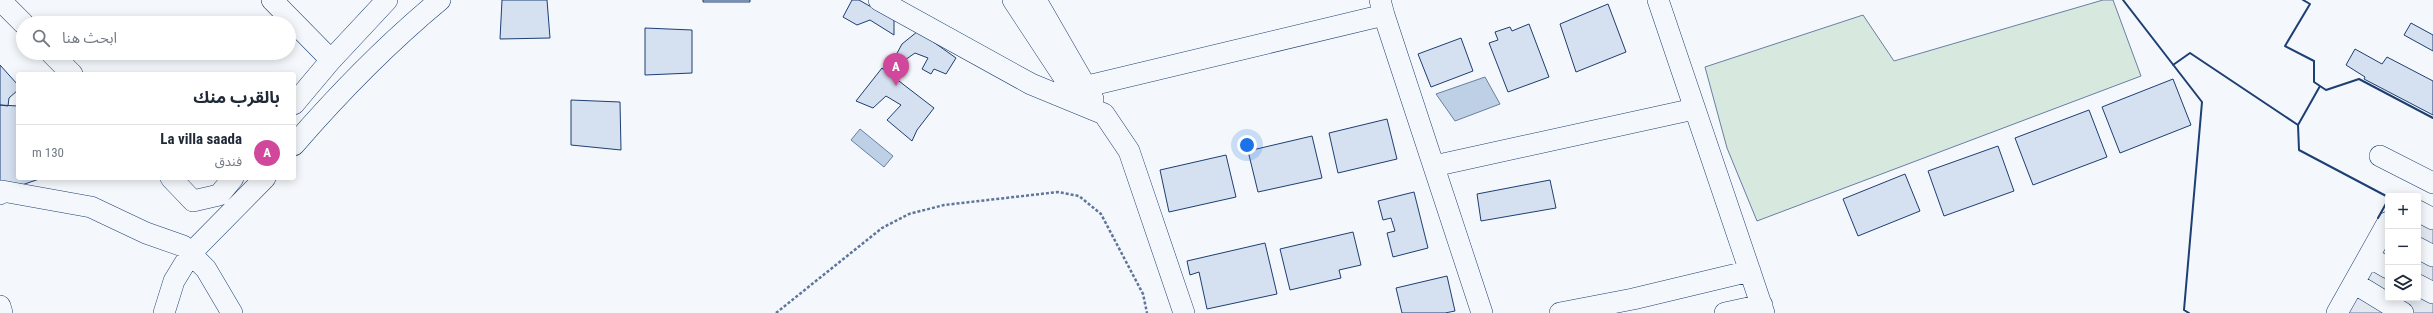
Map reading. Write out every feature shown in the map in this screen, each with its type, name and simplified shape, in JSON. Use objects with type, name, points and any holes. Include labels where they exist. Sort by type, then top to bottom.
[{"type":"street","points":[[0,0],[16,17]]},
{"type":"street","points":[[272,0],[288,16]]},
{"type":"street","points":[[296,102],[331,60],[387,0]]},
{"type":"street","points":[[296,143],[335,99],[400,34],[440,0]]},
{"type":"street","points":[[879,0],[1031,84],[1077,93],[1382,7],[1482,313]]},
{"type":"street","points":[[1013,0],[1077,93],[1104,114],[1129,151],[1184,313]]},
{"type":"street","points":[[1036,0],[1077,93]]},
{"type":"street","points":[[1658,0],[1763,309],[1724,313]]},
{"type":"street","points":[[296,24],[331,60]]},
{"type":"street","points":[[58,60],[70,72]]},
{"type":"street","points":[[1434,166],[1694,109]]},
{"type":"street","points":[[2380,156],[2433,183]]},
{"type":"street","points":[[174,180],[193,201],[219,195],[231,180]]},
{"type":"street","points":[[164,313],[174,281],[192,253],[263,180]]},
{"type":"street","points":[[0,194],[2,191],[91,207],[146,233],[183,246],[206,268],[232,313]]},
{"type":"street","points":[[2421,213],[2433,219]]},
{"type":"street","points":[[2339,312],[2368,257],[2385,229]]},
{"type":"street","points":[[2421,250],[2433,256]]},
{"type":"street","points":[[2368,257],[2385,266]]},
{"type":"street","points":[[1560,313],[1588,311],[1750,271]]},
{"type":"street","points":[[2354,284],[2403,313]]},
{"type":"street","points":[[2421,287],[2433,294]]},
{"type":"street","points":[[0,306],[2,313]]},
{"type":"path","points":[[776,313],[871,236],[909,214],[944,205],[1058,192],[1079,196],[1101,214],[1143,294],[1147,313]]},
{"type":"shaded area","points":[[2103,0],[2113,0],[2141,76],[1757,221],[1727,148],[1705,67],[1863,15],[1894,61]]},
{"type":"shaded area","points":[[2385,214],[2385,301],[2421,301],[2421,222],[2433,228],[2433,313],[2331,313]]},
{"type":"water","points":[[1485,77],[1500,104],[1455,121],[1436,94]]},
{"type":"water","points":[[860,129],[893,156],[884,167],[851,140]]},
{"type":"building","points":[[502,0],[547,0],[550,38],[500,39]]},
{"type":"building","points":[[703,0],[750,0],[750,2],[703,2]]},
{"type":"building","points":[[852,0],[859,0],[894,20],[894,35],[870,20],[857,25],[843,17]]},
{"type":"building","points":[[1608,4],[1626,52],[1576,72],[1560,24]]},
{"type":"building","points":[[2411,23],[2433,35],[2433,51],[2404,35]]},
{"type":"building","points":[[1529,24],[1549,77],[1508,92],[1489,43],[1498,40],[1495,32],[1510,27],[1512,31]]},
{"type":"building","points":[[645,28],[692,30],[692,73],[645,75]]},
{"type":"building","points":[[918,31],[956,58],[946,74],[934,69],[931,74],[922,69],[928,58],[915,53],[905,60],[896,55],[902,44]]},
{"type":"building","points":[[1461,38],[1473,71],[1431,87],[1418,54]]},
{"type":"building","points":[[2355,49],[2382,64],[2387,57],[2433,81],[2433,115],[2364,79],[2365,77],[2346,65]]},
{"type":"building","points":[[0,65],[16,83],[16,92],[9,98],[8,106],[0,105]]},
{"type":"building","points":[[882,68],[934,108],[917,130],[912,141],[887,120],[901,105],[886,96],[873,108],[856,101]]},
{"type":"building","points":[[2173,79],[2191,125],[2120,153],[2102,107]]},
{"type":"building","points":[[571,100],[620,102],[621,150],[571,145]]},
{"type":"building","points":[[0,105],[16,106],[16,180],[36,180],[19,186],[0,189]]},
{"type":"building","points":[[2089,110],[2107,157],[2033,185],[2015,138]]},
{"type":"building","points":[[1387,119],[1397,159],[1338,173],[1329,133]]},
{"type":"building","points":[[1312,136],[1322,178],[1258,192],[1248,151]]},
{"type":"building","points":[[1998,146],[2014,191],[1944,216],[1928,171]]},
{"type":"building","points":[[1226,155],[1236,197],[1169,212],[1160,170]]},
{"type":"building","points":[[1905,174],[1920,211],[1858,236],[1843,199]]},
{"type":"building","points":[[1550,180],[1556,208],[1481,221],[1477,194]]},
{"type":"building","points":[[1414,192],[1428,248],[1393,257],[1387,233],[1395,231],[1391,218],[1383,220],[1378,201]]},
{"type":"building","points":[[1353,232],[1361,265],[1339,270],[1341,278],[1290,290],[1280,249]]},
{"type":"building","points":[[1265,243],[1277,294],[1207,309],[1199,272],[1190,275],[1187,261]]},
{"type":"building","points":[[1447,276],[1455,311],[1445,313],[1402,313],[1396,288]]},
{"type":"wall","points":[[2123,0],[2202,102],[2184,310],[2189,313]]},
{"type":"wall","points":[[2303,0],[2310,4],[2285,46],[2314,61],[2314,82],[2326,90],[2359,79],[2433,118]]},
{"type":"wall","points":[[2173,65],[2190,53],[2298,125],[2299,150],[2385,195]]},
{"type":"wall","points":[[2298,125],[2320,86]]},
{"type":"wall","points":[[2378,218],[2385,205]]},
{"type":"place","name":"La villa saada","points":[[896,86]]}]
